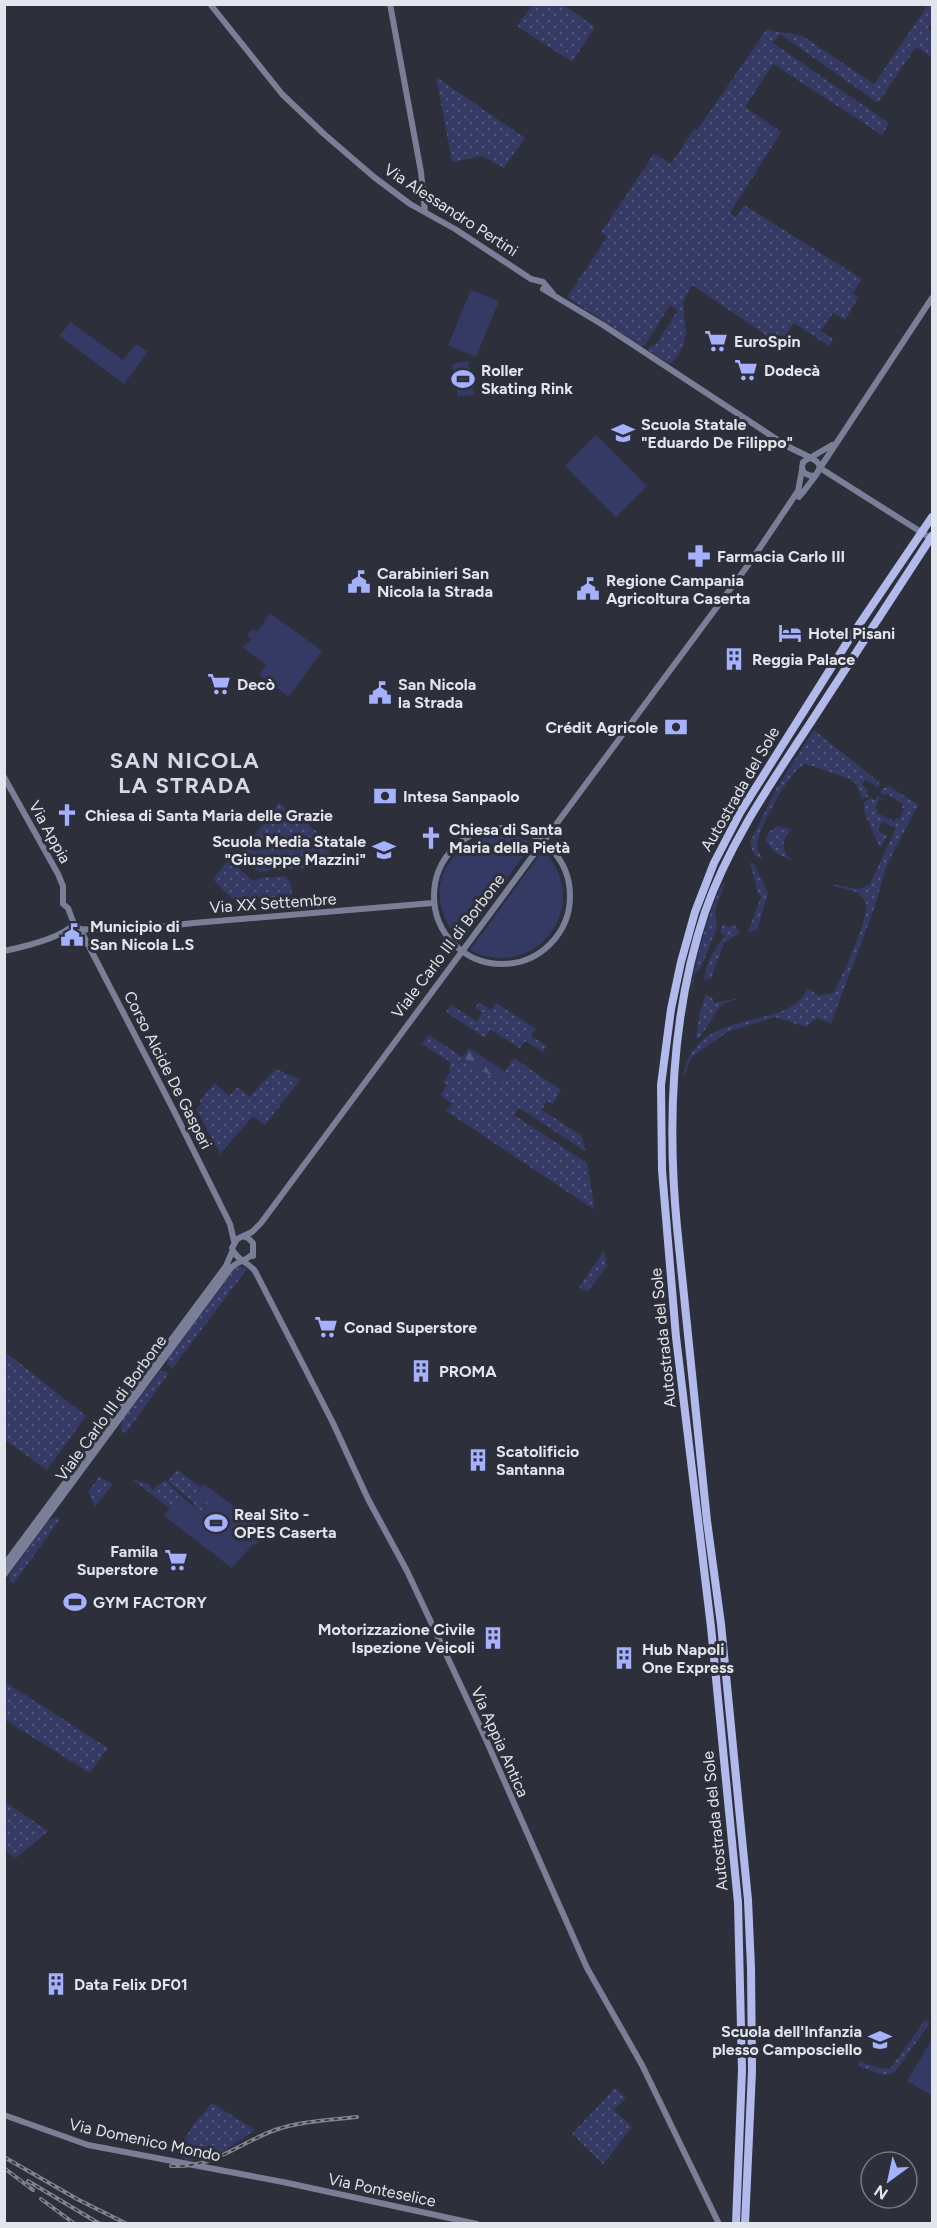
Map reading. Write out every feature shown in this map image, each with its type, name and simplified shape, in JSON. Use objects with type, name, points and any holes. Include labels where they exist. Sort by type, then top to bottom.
[{"type":"highway","name":"Autostrada del Sole","points":[[736,2223],[742,2070],[738,1903],[711,1627],[676,1336],[662,1170],[661,1085],[671,1009],[681,962],[695,912],[714,863],[741,811],[849,641],[933,517]]},
{"type":"highway","name":"Autostrada del Sole","points":[[745,2223],[752,2061],[748,1900],[721,1624],[704,1493],[673,1191],[672,1083],[681,1010],[690,964],[705,912],[723,867],[751,814],[933,537]]},
{"type":"street","name":"Via Alessandro Pertini","points":[[210,4],[275,85],[315,126],[374,177],[410,204],[455,229],[787,446],[809,458]]},
{"type":"street","points":[[390,4],[421,172],[425,212]]},
{"type":"street","points":[[816,475],[933,298]]},
{"type":"street","points":[[840,438],[822,452],[803,462],[802,469],[808,476],[826,476],[840,480]]},
{"type":"street","name":"Via Alessandro Pertini","points":[[787,446],[798,459],[802,469]]},
{"type":"street","points":[[809,458],[817,460],[820,468],[933,537]]},
{"type":"street","name":"Viale Carlo III di Borbone","points":[[787,511],[798,491],[802,469]]},
{"type":"street","name":"Viale Carlo III di Borbone","points":[[4,1565],[226,1266],[234,1241],[252,1232],[261,1223],[787,511],[816,475]]},
{"type":"street","name":"Via Appia","points":[[4,777],[58,874],[63,886],[63,904],[68,908],[74,924]]},
{"type":"street","points":[[507,828],[526,832],[543,841],[559,858],[565,869],[570,891],[566,920],[557,937],[543,951],[516,963],[491,963],[478,960],[462,951],[446,936],[433,903],[435,881],[442,862],[457,844],[467,837],[488,829],[507,828]]},
{"type":"street","name":"Via XX Settembre","points":[[80,929],[122,931],[194,922],[433,903]]},
{"type":"street","points":[[4,951],[28,946],[69,929],[74,924],[80,929]]},
{"type":"street","name":"Corso Alcide De Gasperi","points":[[80,929],[230,1224],[243,1237]]},
{"type":"street","name":"Viale Carlo III di Borbone","points":[[4,1575],[231,1268],[242,1259],[249,1258],[253,1253],[253,1243],[261,1223]]},
{"type":"street","name":"Corso Alcide De Gasperi","points":[[230,1224],[234,1241]]},
{"type":"street","points":[[243,1237],[253,1243]]},
{"type":"street","points":[[232,1252],[236,1257],[242,1259]]},
{"type":"street","name":"Via Appia Antica","points":[[253,1253],[255,1271]]},
{"type":"street","name":"Via Appia Antica","points":[[242,1259],[255,1271],[333,1423],[368,1499],[407,1571],[483,1733],[587,1968],[642,2065],[719,2223]]},
{"type":"street","name":"Via Domenico Mondo","points":[[4,2115],[88,2145],[283,2182]]},
{"type":"street","name":"Via Ponteselice","points":[[283,2182],[477,2223]]},
{"type":"green space","points":[[562,4],[595,27],[572,62],[517,26],[532,5]]},
{"type":"green space","points":[[928,5],[932,5],[932,22],[928,29],[932,32],[932,58],[916,47],[878,103],[780,34],[773,43],[889,123],[882,135],[773,64],[745,107],[781,132],[730,213],[736,217],[744,205],[862,279],[853,293],[858,298],[845,320],[833,313],[821,331],[833,339],[829,346],[794,323],[775,351],[770,339],[763,333],[692,285],[683,302],[686,333],[683,346],[675,360],[669,364],[647,349],[656,344],[678,310],[670,305],[646,344],[641,346],[567,297],[607,237],[601,232],[654,154],[671,164],[767,29],[801,35],[874,84]]},
{"type":"green space","points":[[436,77],[525,138],[504,168],[482,156],[452,162]]},
{"type":"green space","points":[[471,290],[499,301],[476,357],[448,345]]},
{"type":"green space","points":[[71,322],[123,360],[136,344],[148,352],[124,384],[59,336]]},
{"type":"green space","name":"Roller Skating Rink","points":[[468,361],[474,394],[458,397],[452,364]]},
{"type":"green space","points":[[596,435],[647,486],[616,517],[565,466]]},
{"type":"green space","points":[[270,613],[322,651],[289,697],[259,675],[266,665],[242,647],[251,640],[247,635],[252,629],[257,632]]},
{"type":"green space","points":[[814,730],[879,782],[879,788],[865,780],[862,785],[868,790],[866,794],[875,800],[878,796],[884,800],[879,799],[875,808],[878,810],[877,813],[894,821],[896,818],[899,819],[904,809],[903,804],[887,794],[885,796],[880,793],[882,789],[889,786],[917,804],[917,807],[886,867],[874,909],[831,1023],[817,1018],[806,1027],[775,1017],[727,1032],[692,1057],[683,1078],[691,1054],[705,1038],[742,1022],[782,1011],[797,1002],[808,988],[818,996],[833,993],[859,936],[866,904],[863,898],[860,894],[829,884],[859,889],[870,884],[896,828],[882,822],[878,831],[887,836],[880,848],[864,812],[864,802],[871,798],[862,799],[856,784],[850,779],[806,764],[792,775],[764,824],[757,843],[762,860],[753,853],[750,842],[776,789]]},
{"type":"green space","points":[[279,803],[333,844],[319,866],[260,872],[239,856]]},
{"type":"green space","points":[[777,826],[792,829],[785,838],[784,850],[794,862],[776,853],[765,840],[769,832]]},
{"type":"green space","points":[[495,834],[515,836],[533,843],[460,943],[442,909],[440,893],[442,877],[449,863],[460,851],[475,841]]},
{"type":"green space","points":[[543,850],[558,871],[563,893],[560,914],[551,933],[536,948],[517,956],[494,958],[470,950]]},
{"type":"green space","points":[[228,860],[254,881],[259,878],[285,876],[291,883],[292,895],[234,901],[213,879]]},
{"type":"green space","points":[[750,862],[754,864],[768,893],[757,930],[748,932],[761,897],[757,891]]},
{"type":"green space","points":[[725,882],[715,912],[717,928],[700,969],[695,973],[691,993],[695,968],[709,918]]},
{"type":"green space","points":[[723,925],[730,927],[734,925],[740,933],[724,943],[711,979],[706,978],[704,981],[711,957],[726,936],[720,932]]},
{"type":"green space","points":[[706,994],[713,999],[714,1003],[739,998],[721,1005],[699,1039],[696,1037]]},
{"type":"green space","points":[[479,1002],[491,1010],[496,1003],[536,1029],[530,1035],[547,1046],[543,1052],[525,1041],[520,1048],[490,1030],[485,1038],[446,1012],[451,1005],[477,1021],[482,1013],[475,1008]]},
{"type":"green space","points":[[429,1035],[503,1084],[509,1075],[505,1071],[514,1058],[561,1090],[553,1104],[547,1101],[542,1110],[582,1136],[585,1151],[519,1108],[514,1115],[587,1163],[595,1210],[446,1111],[452,1104],[440,1095],[447,1085],[443,1082],[449,1074],[450,1062],[422,1044]]},
{"type":"green space","points":[[469,1048],[509,1074],[503,1084],[462,1057]]},
{"type":"green space","points":[[276,1069],[300,1080],[265,1125],[253,1116],[220,1154],[196,1109],[201,1104],[200,1100],[215,1083],[229,1096],[238,1087],[249,1097]]},
{"type":"green space","points":[[604,1251],[607,1266],[587,1292],[579,1287]]},
{"type":"green space","points":[[240,1266],[247,1269],[172,1369],[167,1364],[168,1358],[235,1268]]},
{"type":"green space","points":[[4,1351],[86,1416],[47,1470],[5,1440]]},
{"type":"green space","points":[[161,1370],[169,1373],[125,1434],[121,1429],[122,1420]]},
{"type":"green space","points":[[177,1470],[201,1487],[196,1494],[208,1503],[201,1512],[168,1481]]},
{"type":"green space","points":[[99,1477],[113,1484],[95,1507],[88,1492]]},
{"type":"green space","points":[[132,1479],[150,1485],[152,1490],[165,1480],[180,1495],[170,1509]]},
{"type":"green space","name":"Real Sito - OPES Caserta","points":[[204,1484],[267,1530],[256,1545],[253,1544],[232,1568],[164,1516],[180,1495],[201,1512],[208,1503],[196,1494]]},
{"type":"green space","points":[[57,1517],[60,1519],[14,1583],[10,1581],[9,1575],[49,1520]]},
{"type":"green space","points":[[5,1682],[108,1748],[90,1773],[5,1720]]},
{"type":"green space","points":[[5,1802],[48,1831],[16,1858],[5,1851]]},
{"type":"green space","points":[[925,2020],[930,2023],[894,2073],[883,2075],[858,2066],[859,2061],[890,2069]]},
{"type":"green space","points":[[932,2039],[932,2096],[907,2081]]},
{"type":"green space","points":[[615,2088],[626,2098],[614,2110],[632,2127],[603,2164],[572,2134]]},
{"type":"green space","points":[[212,2103],[255,2130],[213,2156],[205,2159],[185,2160],[178,2150],[193,2125]]},
{"type":"railway","points":[[171,2166],[186,2166],[213,2159],[285,2127],[357,2117]]},
{"type":"railway","points":[[4,2157],[77,2199],[127,2224]]},
{"type":"railway","points":[[4,2168],[33,2190]]},
{"type":"railway","points":[[28,2181],[100,2224]]},
{"type":"railway","points":[[41,2199],[75,2224]]},
{"type":"place","name":"EuroSpin","points":[[716,341]]},
{"type":"place","name":"Dodecà","points":[[746,370]]},
{"type":"place","name":"Roller Skating Rink","points":[[463,379]]},
{"type":"place","name":"Scuola Statale \"Eduardo De Filippo\"","points":[[623,433]]},
{"type":"place","name":"Farmacia Carlo III","points":[[699,556]]},
{"type":"place","name":"Carabinieri San Nicola la Strada","points":[[359,582]]},
{"type":"place","name":"Regione Campania Agricoltura Caserta","points":[[588,589]]},
{"type":"place","name":"Hotel Pisani","points":[[790,633]]},
{"type":"place","name":"Reggia Palace","points":[[734,659]]},
{"type":"place","name":"Decò","points":[[219,684]]},
{"type":"place","name":"San Nicola la Strada","points":[[380,693]]},
{"type":"place","name":"Crédit Agricole","points":[[676,727]]},
{"type":"place","name":"Intesa Sanpaolo","points":[[385,796]]},
{"type":"place","name":"Chiesa di Santa Maria delle Grazie","points":[[67,815]]},
{"type":"place","name":"Chiesa di Santa Maria della Pietà","points":[[431,838]]},
{"type":"place","name":"Scuola Media Statale \"Giuseppe Mazzini\"","points":[[384,850]]},
{"type":"place","name":"Municipio di San Nicola L.S","points":[[72,935]]},
{"type":"place","name":"Conad Superstore","points":[[326,1327]]},
{"type":"place","name":"PROMA","points":[[421,1371]]},
{"type":"place","name":"Scatolificio Santanna","points":[[478,1460]]},
{"type":"place","name":"Real Sito - OPES Caserta","points":[[216,1523]]},
{"type":"place","name":"Famila Superstore","points":[[176,1560]]},
{"type":"place","name":"GYM FACTORY","points":[[75,1602]]},
{"type":"place","name":"Motorizzazione Civile Ispezione Veicoli","points":[[493,1638]]},
{"type":"place","name":"Hub Napoli One Express","points":[[624,1658]]},
{"type":"place","name":"Data Felix DF01","points":[[56,1984]]},
{"type":"place","name":"Scuola dell'Infanzia plesso Camposciello","points":[[880,2040]]},
{"type":"district","name":"SAN NICOLA LA STRADA","points":[[185,772]]}]
